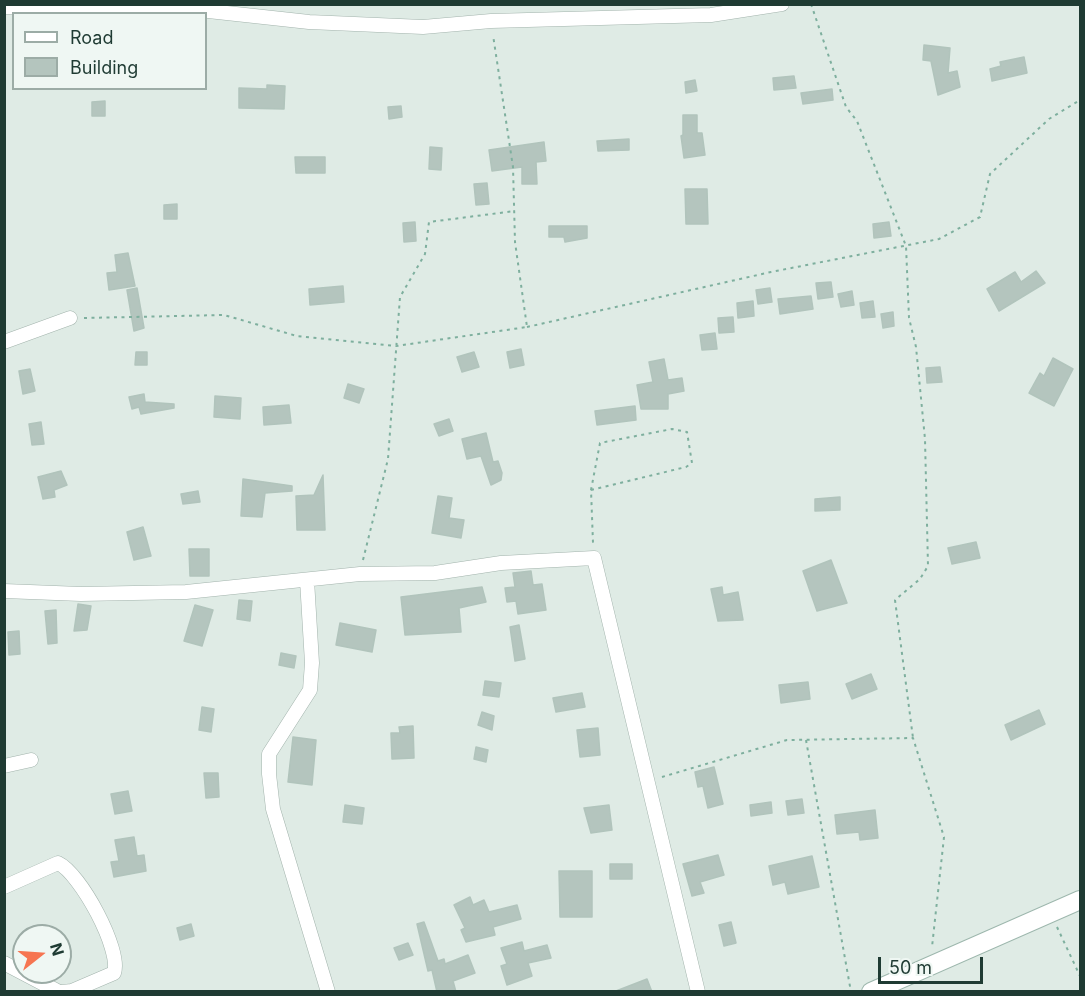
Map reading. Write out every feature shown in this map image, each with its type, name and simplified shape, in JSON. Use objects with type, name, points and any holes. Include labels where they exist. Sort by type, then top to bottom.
[{"type":"main road","points":[[872,992],[1080,900]]},
{"type":"street","points":[[4,7],[89,10],[181,8],[309,22],[423,27],[491,21],[711,15],[782,4]]},
{"type":"street","points":[[4,342],[70,318]]},
{"type":"street","points":[[4,591],[81,594],[186,592],[360,574],[435,573],[501,563],[594,558],[698,992]]},
{"type":"street","points":[[307,580],[312,663],[310,690],[269,753],[269,774],[273,809],[328,992]]},
{"type":"street","points":[[4,766],[31,760]]},
{"type":"street","points":[[4,887],[58,863],[68,870],[80,885],[98,916],[115,953],[117,965],[114,973],[72,991],[60,992],[4,963]]},
{"type":"path","points":[[811,4],[846,106],[857,120],[906,246],[909,318],[916,347],[925,439],[928,566],[920,579],[895,600],[913,738],[944,837],[930,967]]},
{"type":"path","points":[[491,21],[513,167],[516,242],[527,327]]},
{"type":"path","points":[[70,318],[224,315],[297,336],[396,346],[527,327],[771,272],[939,240],[981,217],[990,174],[1049,119],[1080,100]]},
{"type":"path","points":[[360,574],[388,459],[400,297],[425,254],[429,222],[516,211]]},
{"type":"path","points":[[591,490],[686,467],[692,463],[687,432],[672,429],[600,444],[591,490],[594,558]]},
{"type":"path","points":[[648,781],[787,740],[913,738]]},
{"type":"path","points":[[806,740],[851,992]]},
{"type":"path","points":[[1050,914],[1080,976]]},
{"type":"building","points":[[924,45],[950,48],[948,73],[957,71],[960,87],[938,95],[931,61],[923,60]]},
{"type":"building","points":[[1024,57],[1027,73],[992,81],[990,69],[1001,66],[1000,62]]},
{"type":"building","points":[[794,76],[796,88],[774,90],[773,78]]},
{"type":"building","points":[[695,80],[697,91],[686,93],[685,82]]},
{"type":"building","points":[[267,85],[285,86],[284,109],[239,108],[239,88],[267,89]]},
{"type":"building","points":[[832,89],[833,100],[803,104],[801,93]]},
{"type":"building","points":[[105,101],[105,116],[92,116],[92,102]]},
{"type":"building","points":[[401,106],[402,117],[389,119],[388,107]]},
{"type":"building","points":[[683,115],[697,115],[697,133],[702,133],[705,155],[684,158],[681,136],[683,135]]},
{"type":"building","points":[[629,139],[629,150],[598,151],[597,141]]},
{"type":"building","points":[[544,142],[546,161],[536,162],[537,184],[522,184],[522,167],[492,171],[489,150]]},
{"type":"building","points":[[430,147],[442,148],[441,170],[429,169]]},
{"type":"building","points":[[295,157],[325,157],[325,173],[296,173]]},
{"type":"building","points":[[487,183],[489,204],[476,205],[474,184]]},
{"type":"building","points":[[685,189],[707,189],[708,224],[686,224]]},
{"type":"building","points":[[177,204],[177,219],[164,219],[164,205]]},
{"type":"building","points":[[415,222],[416,241],[404,242],[403,223]]},
{"type":"building","points":[[889,222],[891,236],[874,238],[873,224]]},
{"type":"building","points":[[549,226],[587,226],[587,238],[565,242],[564,237],[549,237]]},
{"type":"building","points":[[128,253],[135,286],[109,290],[107,273],[117,272],[115,255]]},
{"type":"building","points":[[1036,271],[1045,283],[999,311],[987,289],[1015,272],[1021,282]]},
{"type":"building","points":[[831,282],[833,297],[818,299],[816,283]]},
{"type":"building","points":[[343,286],[344,302],[310,305],[309,289]]},
{"type":"building","points":[[137,288],[144,328],[134,331],[127,290]]},
{"type":"building","points":[[770,288],[772,302],[758,304],[756,290]]},
{"type":"building","points":[[852,291],[854,305],[841,307],[838,294]]},
{"type":"building","points":[[811,296],[813,309],[780,314],[778,299]]},
{"type":"building","points":[[753,301],[754,316],[738,318],[737,303]]},
{"type":"building","points":[[873,301],[875,317],[862,318],[860,303]]},
{"type":"building","points":[[893,312],[894,326],[883,328],[881,314]]},
{"type":"building","points":[[733,317],[734,332],[719,333],[718,318]]},
{"type":"building","points":[[715,333],[717,349],[702,350],[700,335]]},
{"type":"building","points":[[521,349],[524,365],[510,368],[507,352]]},
{"type":"building","points":[[136,352],[147,352],[147,365],[135,365]]},
{"type":"building","points":[[474,352],[479,367],[462,372],[457,357]]},
{"type":"building","points":[[1053,358],[1073,369],[1054,406],[1029,393],[1040,373],[1044,376]]},
{"type":"building","points":[[664,359],[668,380],[682,378],[684,391],[668,394],[668,409],[641,409],[637,385],[653,382],[649,362]]},
{"type":"building","points":[[940,367],[942,382],[927,383],[926,368]]},
{"type":"building","points":[[30,369],[35,391],[23,394],[19,371]]},
{"type":"building","points":[[348,384],[364,389],[359,403],[344,398]]},
{"type":"building","points":[[144,394],[145,402],[174,404],[174,408],[141,414],[139,407],[132,409],[129,397]]},
{"type":"building","points":[[215,396],[241,398],[240,419],[214,417]]},
{"type":"building","points":[[289,405],[291,423],[264,425],[263,407]]},
{"type":"building","points":[[635,406],[636,420],[597,425],[595,411]]},
{"type":"building","points":[[449,419],[453,431],[439,436],[434,424]]},
{"type":"building","points":[[41,422],[44,444],[32,445],[29,424]]},
{"type":"building","points":[[486,433],[493,462],[498,461],[502,473],[501,480],[491,485],[481,456],[467,459],[462,439]]},
{"type":"building","points":[[61,471],[67,485],[54,490],[55,497],[43,499],[38,477]]},
{"type":"building","points":[[323,475],[325,530],[297,530],[296,496],[314,495]]},
{"type":"building","points":[[243,479],[292,486],[292,491],[265,493],[262,517],[241,516]]},
{"type":"building","points":[[198,491],[200,502],[183,504],[181,494]]},
{"type":"building","points":[[438,496],[452,498],[449,518],[464,520],[461,538],[432,533]]},
{"type":"building","points":[[840,497],[840,510],[815,511],[815,499]]},
{"type":"building","points":[[143,527],[151,556],[134,560],[127,532]]},
{"type":"building","points":[[976,542],[980,558],[952,564],[948,548]]},
{"type":"building","points":[[189,549],[209,549],[209,576],[190,576]]},
{"type":"building","points":[[831,560],[847,603],[817,611],[803,571]]},
{"type":"building","points":[[531,571],[533,585],[542,584],[546,610],[518,614],[516,601],[507,602],[505,588],[515,587],[513,573]]},
{"type":"building","points":[[482,587],[486,602],[459,608],[461,632],[405,635],[401,597]]},
{"type":"building","points":[[722,587],[723,595],[738,592],[743,620],[718,621],[711,589]]},
{"type":"building","points":[[239,600],[252,601],[250,621],[237,619]]},
{"type":"building","points":[[78,604],[91,606],[87,630],[74,631]]},
{"type":"building","points":[[195,605],[213,610],[202,646],[184,641]]},
{"type":"building","points":[[56,610],[57,643],[48,644],[45,611]]},
{"type":"building","points":[[340,623],[376,630],[372,652],[336,645]]},
{"type":"building","points":[[519,625],[525,659],[515,661],[510,627]]},
{"type":"building","points":[[19,631],[20,654],[9,655],[8,632]]},
{"type":"building","points":[[281,653],[296,656],[294,668],[279,665]]},
{"type":"building","points":[[871,674],[877,689],[852,699],[846,684]]},
{"type":"building","points":[[485,681],[501,683],[499,697],[483,695]]},
{"type":"building","points":[[808,682],[810,699],[781,703],[779,685]]},
{"type":"building","points":[[582,693],[585,707],[556,712],[553,698]]},
{"type":"building","points":[[202,707],[214,709],[211,732],[199,730]]},
{"type":"building","points":[[1039,710],[1045,724],[1011,740],[1005,725]]},
{"type":"building","points":[[482,712],[494,716],[492,730],[478,725]]},
{"type":"building","points":[[413,726],[414,758],[392,759],[391,733],[400,733],[399,727]]},
{"type":"building","points":[[598,728],[600,755],[580,757],[577,730]]},
{"type":"building","points":[[293,737],[316,740],[312,785],[288,782]]},
{"type":"building","points":[[476,747],[488,750],[486,762],[474,759]]},
{"type":"building","points":[[714,767],[723,804],[708,808],[703,786],[698,787],[695,772]]},
{"type":"building","points":[[204,773],[218,773],[219,797],[206,798]]},
{"type":"building","points":[[128,791],[132,811],[115,814],[111,794]]},
{"type":"building","points":[[802,799],[804,813],[788,815],[786,801]]},
{"type":"building","points":[[771,802],[772,813],[751,816],[750,805]]},
{"type":"building","points":[[345,805],[364,808],[362,824],[343,822]]},
{"type":"building","points":[[609,805],[612,830],[591,833],[584,808]]},
{"type":"building","points":[[875,810],[878,838],[860,840],[859,832],[837,834],[835,815]]},
{"type":"building","points":[[134,837],[137,856],[144,855],[146,871],[114,877],[111,862],[119,861],[115,840]]},
{"type":"building","points":[[718,855],[724,875],[700,882],[704,893],[692,896],[683,864]]},
{"type":"building","points":[[812,856],[819,887],[788,894],[785,882],[773,885],[769,866]]},
{"type":"building","points":[[610,864],[632,864],[632,879],[610,879]]},
{"type":"building","points":[[559,871],[592,871],[592,917],[560,917]]},
{"type":"building","points":[[470,897],[473,905],[484,900],[489,912],[517,905],[521,919],[493,927],[495,935],[466,942],[461,930],[465,928],[454,905]]},
{"type":"building","points":[[424,922],[438,961],[444,959],[445,964],[468,955],[475,973],[453,981],[456,992],[437,992],[432,970],[428,971],[417,924]]},
{"type":"building","points":[[731,922],[736,943],[724,946],[719,925]]},
{"type":"building","points":[[191,924],[194,936],[180,940],[177,928]]},
{"type":"building","points":[[522,942],[524,951],[547,945],[551,958],[528,963],[532,976],[507,985],[501,966],[507,964],[501,948]]},
{"type":"building","points":[[408,943],[413,955],[399,960],[394,948]]},
{"type":"building","points":[[647,979],[652,992],[616,992],[616,991]]}]
